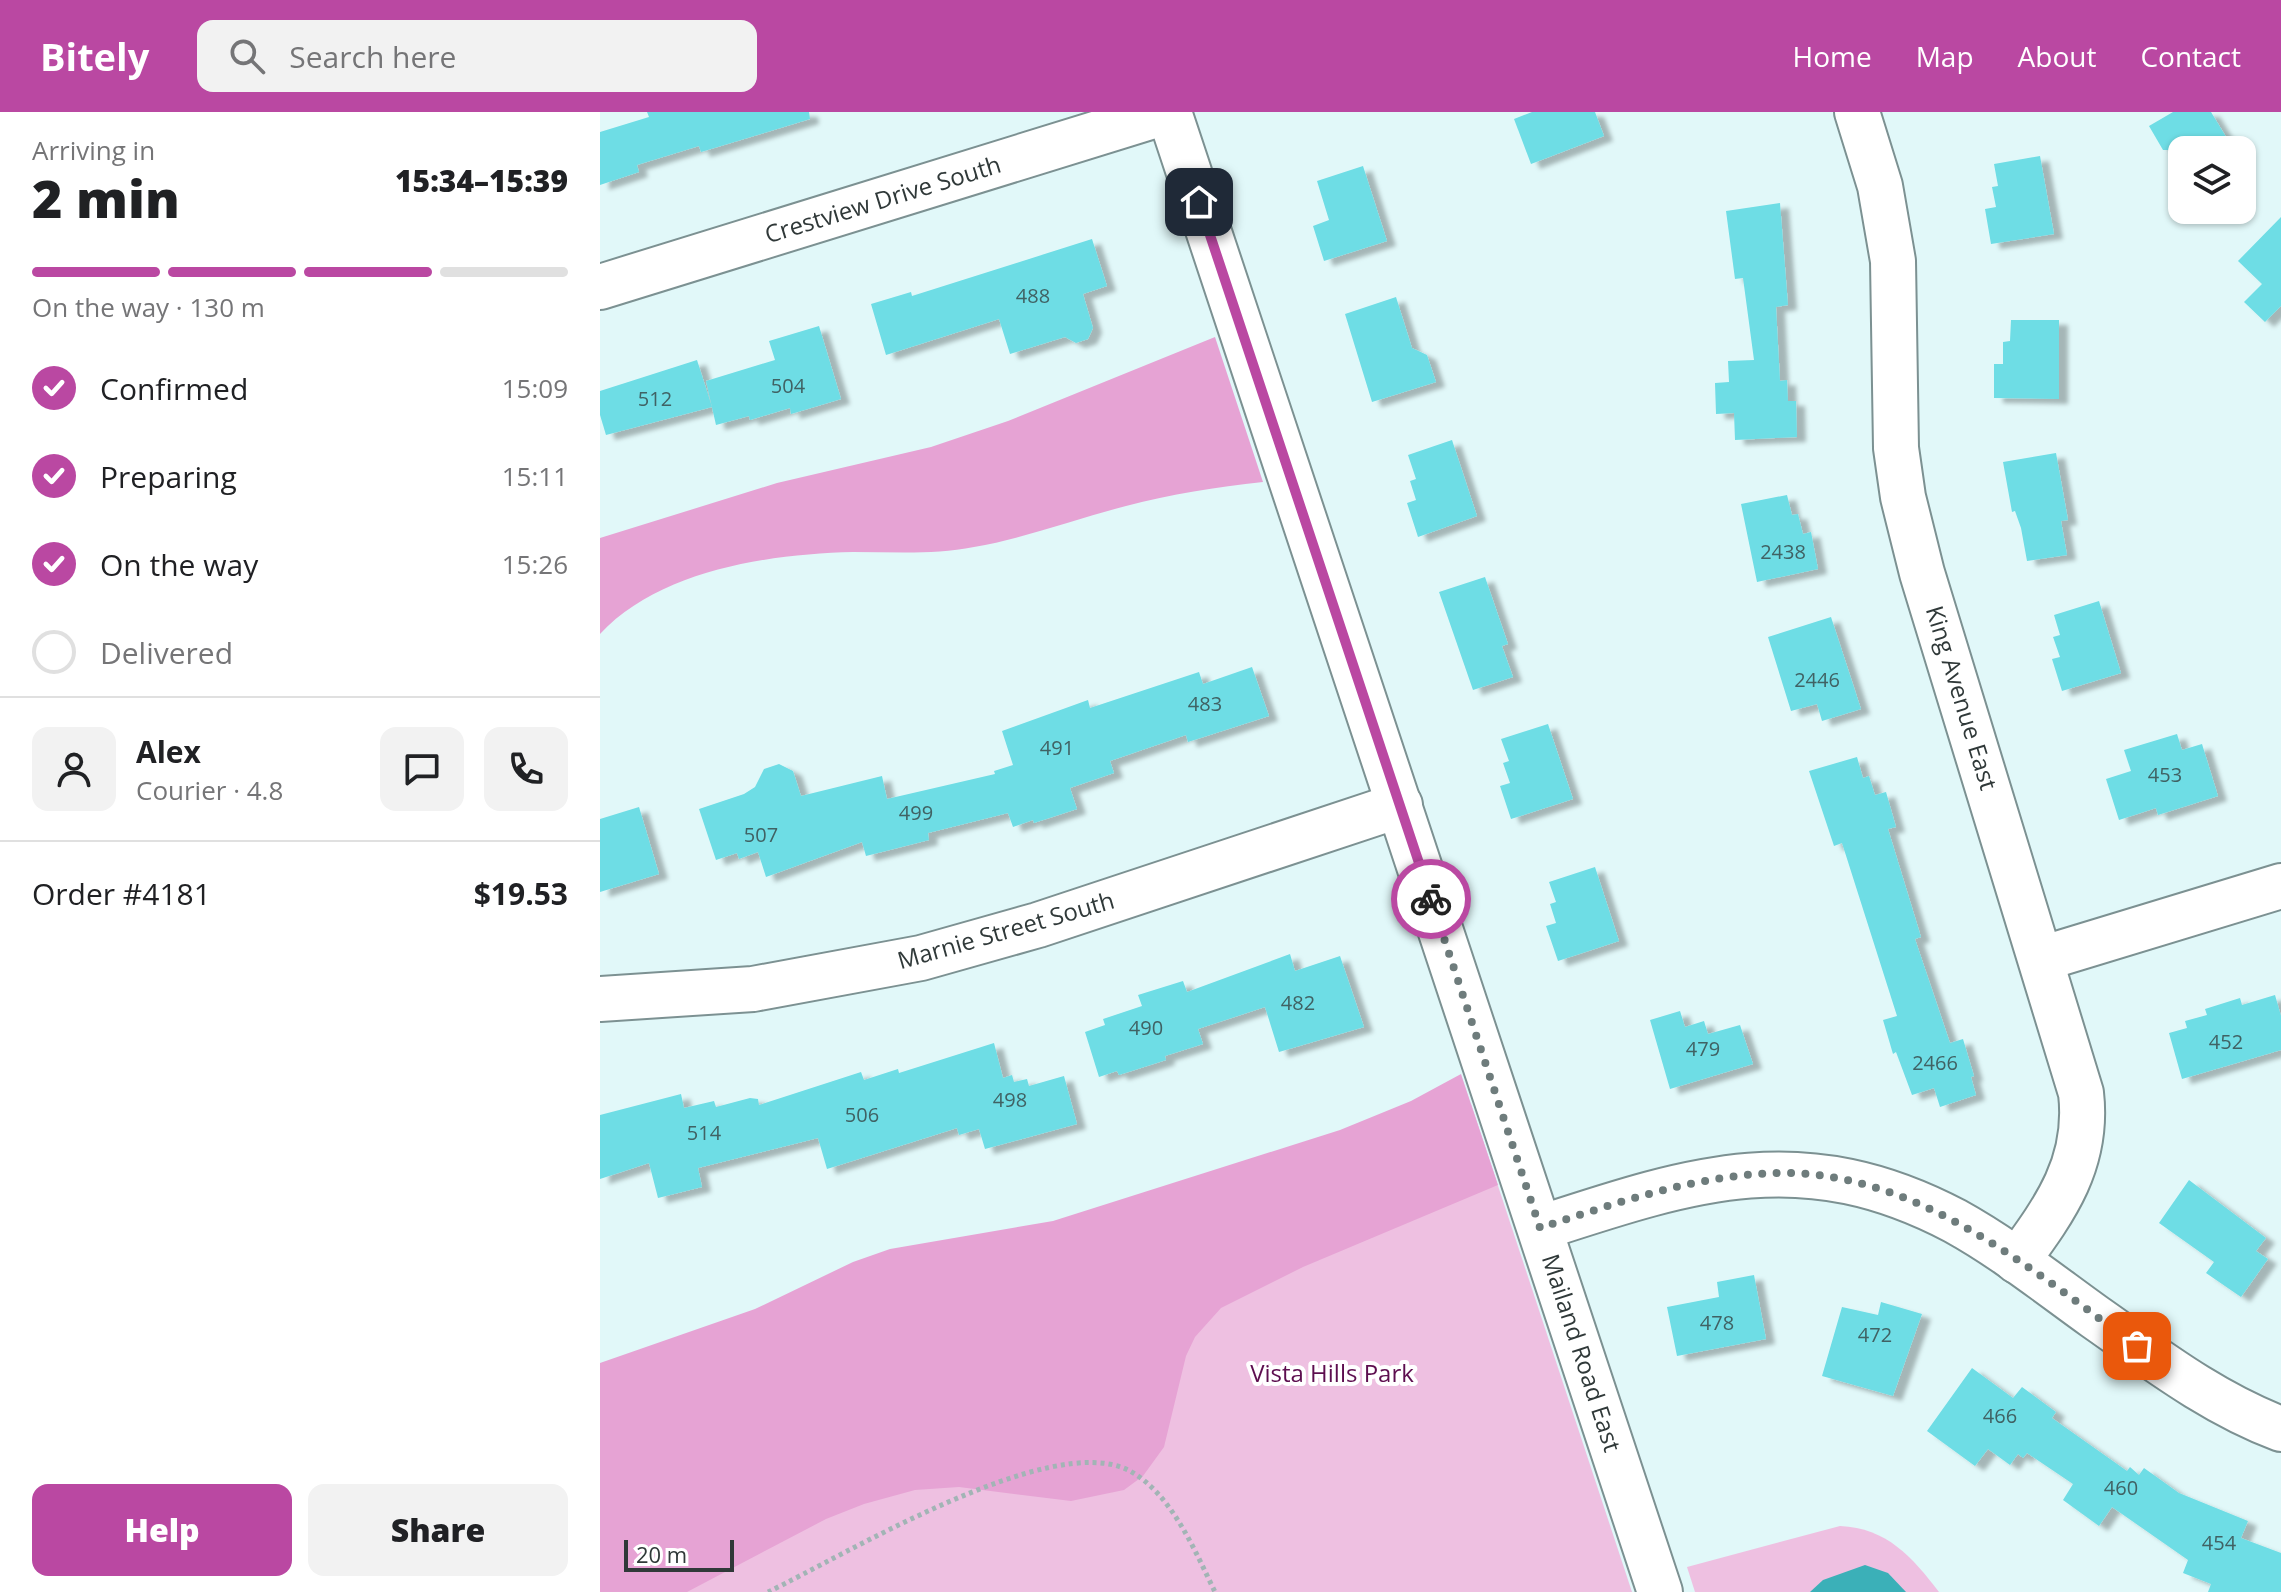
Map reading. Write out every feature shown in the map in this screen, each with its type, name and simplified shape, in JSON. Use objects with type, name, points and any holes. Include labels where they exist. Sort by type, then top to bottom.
[{"type":"street","name":"Crestview Drive South","points":[[600,287],[1167,112]]},
{"type":"street","name":"Mailand Road East","points":[[1167,112],[1660,1592]]},
{"type":"street","name":"King Avenue East","points":[[1857,112],[1880,186],[1893,261],[1895,422],[1903,497],[1922,573],[2079,1085],[2082,1141],[2068,1185],[2017,1261]]},
{"type":"street","name":"Marnie Street South","points":[[600,999],[753,989],[840,976],[934,955],[1024,929],[1400,805]]},
{"type":"street","points":[[2041,959],[2281,886]]},
{"type":"street","points":[[1540,1228],[1626,1201],[1706,1182],[1765,1174],[1822,1175],[1848,1179],[1907,1199],[1957,1222],[2206,1394],[2281,1429]]},
{"type":"path","points":[[768,1592],[986,1485],[1047,1467],[1095,1460],[1127,1470],[1145,1482],[1179,1523],[1215,1592]]},
{"type":"green space","name":"Vista Hills Park","points":[[1471,1104],[1632,1592],[600,1592]]},
{"type":"green space","points":[[1840,1526],[1872,1532],[1897,1547],[1919,1567],[1939,1592],[1695,1592],[1687,1567]]},
{"type":"shaded area","points":[[1215,337],[1263,482],[1160,498],[1013,539],[959,550],[820,553],[752,562],[684,580],[653,594],[625,612],[600,634],[600,538],[777,483],[931,447],[1008,421]]},
{"type":"shaded area","points":[[1461,1074],[1498,1185],[1303,1267],[1221,1308],[1195,1337],[1186,1356],[1164,1447],[1143,1476],[1124,1490],[1071,1501],[959,1487],[915,1490],[864,1504],[826,1519],[687,1592],[600,1592],[600,1363],[755,1309],[853,1262],[890,1249],[1053,1221],[1340,1130],[1411,1101]]},
{"type":"water","points":[[1865,1565],[1888,1573],[1906,1592],[1810,1592],[1823,1580]]},
{"type":"building","points":[[647,112],[809,112],[810,119],[701,152],[699,146],[637,165],[639,172],[600,185],[600,132],[649,117]]},
{"type":"building","points":[[1532,112],[1595,112],[1604,136],[1531,164],[1514,119]]},
{"type":"building","points":[[2173,112],[2211,112],[2226,136],[2168,136],[2168,150],[2163,150],[2149,126]]},
{"type":"building","points":[[2040,156],[2054,234],[1991,244],[1985,209],[1996,207],[1992,187],[1998,186],[1994,164]]},
{"type":"building","points":[[1363,166],[1387,241],[1324,261],[1313,226],[1329,220],[1317,181]]},
{"type":"building","points":[[1780,203],[1788,305],[1776,307],[1780,381],[1787,380],[1788,401],[1796,401],[1797,437],[1735,440],[1734,413],[1716,414],[1715,383],[1729,382],[1728,361],[1754,360],[1743,278],[1735,279],[1726,211]]},
{"type":"building","points":[[2281,217],[2281,306],[2265,322],[2244,302],[2262,284],[2238,261]]},
{"type":"building","points":[[1092,239],[1107,286],[1083,294],[1093,328],[1088,339],[1076,343],[1065,337],[1010,354],[999,319],[886,355],[871,304],[911,292],[912,296]]},
{"type":"building","points":[[1396,297],[1412,348],[1427,355],[1436,382],[1372,402],[1345,314]]},
{"type":"building","points":[[2011,320],[2059,320],[2059,399],[1994,398],[1994,364],[2003,364],[2003,342],[2010,341]]},
{"type":"building","points":[[819,326],[841,399],[791,414],[790,408],[750,420],[749,416],[716,425],[706,381],[775,360],[769,341]]},
{"type":"building","points":[[697,360],[712,407],[606,435],[600,415],[600,391]]},
{"type":"building","points":[[1452,440],[1477,516],[1418,537],[1407,503],[1416,500],[1410,481],[1416,479],[1408,455]]},
{"type":"building","points":[[2056,453],[2068,520],[2061,521],[2067,555],[2027,561],[2021,528],[2015,511],[2012,512],[2003,462]]},
{"type":"building","points":[[1787,495],[1792,515],[1798,514],[1803,534],[1811,532],[1818,569],[1757,582],[1741,504]]},
{"type":"building","points":[[1485,577],[1508,644],[1502,646],[1513,677],[1473,690],[1439,592]]},
{"type":"building","points":[[2099,601],[2121,673],[2062,691],[2052,659],[2060,657],[2053,637],[2060,635],[2054,615]]},
{"type":"building","points":[[1831,617],[1861,709],[1822,721],[1817,704],[1791,711],[1768,637]]},
{"type":"building","points":[[1252,667],[1269,716],[1188,742],[1186,735],[1110,761],[1114,773],[1070,788],[1077,809],[1034,823],[1033,820],[1013,827],[1008,813],[928,833],[929,840],[866,856],[862,842],[766,877],[758,852],[739,859],[737,853],[716,860],[699,809],[744,794],[755,787],[764,769],[779,764],[793,771],[801,796],[882,776],[887,799],[995,774],[994,771],[1013,765],[1002,731],[1088,700],[1090,708],[1199,672],[1203,684]]},
{"type":"building","points":[[1548,724],[1573,799],[1511,819],[1500,786],[1510,783],[1503,763],[1509,761],[1501,739]]},
{"type":"building","points":[[2177,734],[2182,750],[2202,744],[2218,796],[2158,815],[2156,808],[2119,820],[2106,779],[2131,771],[2124,750]]},
{"type":"building","points":[[1857,757],[1863,778],[1869,776],[1875,795],[1886,792],[1896,827],[1888,829],[1921,937],[1915,939],[1950,1043],[1963,1039],[1974,1076],[1971,1077],[1976,1095],[1940,1107],[1934,1088],[1912,1095],[1896,1052],[1893,1054],[1883,1020],[1897,1016],[1842,843],[1834,846],[1809,771]]},
{"type":"building","points":[[639,807],[659,874],[600,892],[600,819]]},
{"type":"building","points":[[1595,867],[1619,941],[1558,961],[1546,926],[1556,923],[1550,904],[1556,902],[1549,882]]},
{"type":"building","points":[[1290,954],[1295,971],[1340,956],[1364,1027],[1279,1052],[1265,1007],[1198,1029],[1203,1044],[1165,1056],[1166,1060],[1119,1075],[1117,1071],[1099,1077],[1085,1032],[1105,1025],[1103,1019],[1142,1006],[1138,995],[1183,981],[1187,992]]},
{"type":"building","points":[[2275,995],[2281,1016],[2281,1050],[2182,1079],[2169,1033],[2187,1028],[2185,1021],[2207,1015],[2205,1009],[2240,998],[2242,1005]]},
{"type":"building","points":[[1680,1011],[1685,1027],[1704,1021],[1708,1034],[1740,1025],[1753,1064],[1670,1089],[1650,1020]]},
{"type":"building","points":[[994,1043],[1003,1078],[1012,1075],[1014,1082],[1027,1079],[1029,1086],[1064,1076],[1077,1124],[985,1149],[979,1129],[959,1135],[957,1128],[827,1169],[818,1138],[698,1168],[702,1187],[658,1198],[649,1163],[600,1179],[600,1115],[681,1094],[684,1108],[714,1101],[716,1107],[750,1098],[758,1099],[759,1105],[861,1072],[864,1080],[898,1069],[899,1073]]},
{"type":"building","points":[[2189,1180],[2266,1238],[2256,1251],[2268,1259],[2241,1297],[2206,1273],[2214,1262],[2159,1223]]},
{"type":"building","points":[[1754,1275],[1766,1339],[1677,1356],[1667,1307],[1719,1297],[1717,1282]]},
{"type":"building","points":[[1881,1302],[1922,1314],[1893,1396],[1822,1376],[1842,1307],[1878,1315]]},
{"type":"building","points":[[1972,1368],[2013,1398],[2022,1387],[2056,1412],[2052,1418],[2127,1471],[2130,1467],[2139,1475],[2144,1468],[2179,1493],[2248,1521],[2241,1538],[2281,1553],[2281,1592],[2208,1592],[2211,1584],[2183,1573],[2188,1560],[2112,1507],[2099,1526],[2063,1500],[2073,1484],[2027,1453],[2023,1458],[2018,1454],[2010,1465],[1988,1449],[1975,1466],[1927,1431]]},
{"type":"way so far","points":[[1431,899],[1540,1228],[1626,1201],[1731,1177],[1776,1173],[1848,1179],[1907,1199],[1957,1222],[2137,1346]]},
{"type":"route","points":[[1199,202],[1431,899]]}]
